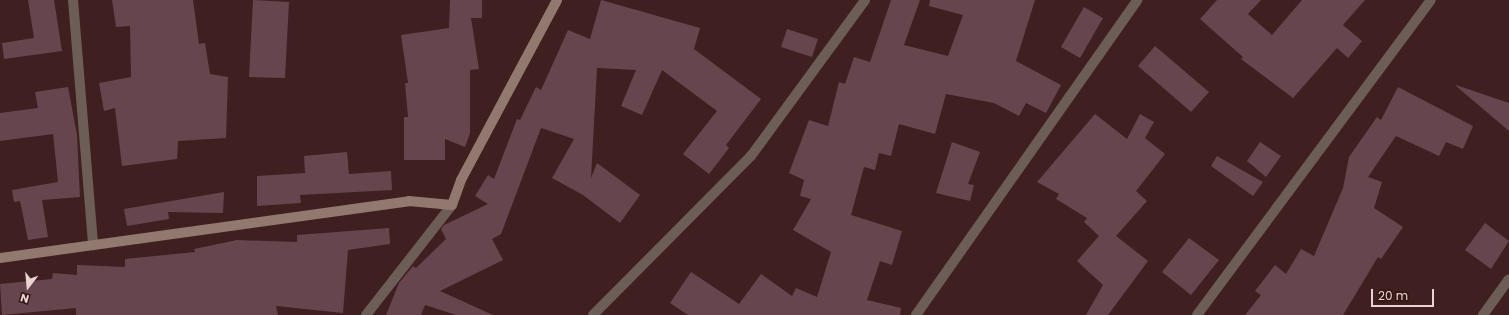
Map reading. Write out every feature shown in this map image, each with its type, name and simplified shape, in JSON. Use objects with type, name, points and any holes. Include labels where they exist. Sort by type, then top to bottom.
[{"type":"street","points":[[73,0],[93,246]]},
{"type":"street","points":[[366,315],[452,205],[461,180],[557,0]]},
{"type":"street","points":[[593,315],[751,156],[865,0]]},
{"type":"street","points":[[916,315],[1137,0]]},
{"type":"street","points":[[1197,315],[1431,0]]},
{"type":"street","points":[[0,258],[409,201],[452,205]]},
{"type":"street","points":[[1483,315],[1509,279]]},
{"type":"building","points":[[28,0],[54,0],[62,51],[4,59],[2,43],[34,38]]},
{"type":"building","points":[[112,0],[193,0],[199,44],[205,43],[210,74],[228,77],[226,138],[178,141],[177,159],[122,166],[115,108],[104,111],[99,83],[131,77],[130,26],[116,27]]},
{"type":"building","points":[[253,0],[289,2],[285,78],[249,77]]},
{"type":"building","points":[[450,0],[482,0],[482,18],[471,18],[479,69],[470,70],[470,133],[465,147],[445,139],[445,160],[404,160],[404,117],[408,117],[405,83],[408,83],[401,35],[449,28]]},
{"type":"building","points":[[601,0],[700,28],[694,49],[761,99],[726,145],[729,148],[709,174],[683,154],[717,111],[662,70],[642,115],[621,106],[636,70],[597,68],[591,178],[597,163],[640,195],[620,223],[583,195],[552,178],[574,139],[541,128],[501,234],[492,239],[503,260],[440,291],[493,315],[456,315],[425,305],[421,315],[386,315],[399,283],[413,266],[416,268],[446,239],[441,229],[444,225],[488,204],[475,196],[488,175],[494,179],[517,119],[520,120],[536,87],[541,90],[568,30],[590,39]]},
{"type":"building","points":[[891,0],[920,0],[904,45],[948,56],[963,15],[929,6],[930,0],[1035,0],[1016,61],[1061,85],[1046,113],[1026,103],[1019,116],[994,103],[946,94],[935,134],[899,124],[891,156],[879,153],[875,170],[864,167],[851,215],[902,231],[892,265],[880,261],[867,300],[901,308],[900,315],[688,315],[670,303],[691,272],[739,304],[761,274],[792,296],[796,288],[817,297],[831,252],[793,230],[811,199],[800,196],[804,180],[789,173],[809,120],[828,126],[839,82],[845,84],[854,57],[870,62]]},
{"type":"building","points":[[1217,0],[1261,0],[1248,14],[1272,35],[1302,0],[1365,0],[1343,25],[1362,41],[1348,58],[1337,48],[1293,98],[1241,59],[1243,57],[1200,19]]},
{"type":"building","points":[[1084,7],[1103,18],[1080,58],[1061,47]]},
{"type":"building","points":[[787,29],[818,39],[812,57],[781,47]]},
{"type":"building","points":[[1155,46],[1209,92],[1191,112],[1138,66]]},
{"type":"building","points":[[1456,86],[1509,103],[1509,131]]},
{"type":"building","points":[[68,87],[77,135],[80,197],[42,200],[48,237],[28,240],[20,201],[14,202],[12,190],[58,182],[53,134],[0,141],[0,113],[38,108],[35,92]]},
{"type":"building","points":[[1398,87],[1473,126],[1463,149],[1446,142],[1439,156],[1396,136],[1368,177],[1382,182],[1374,208],[1403,227],[1381,259],[1378,257],[1343,315],[1245,315],[1261,295],[1255,291],[1275,265],[1286,274],[1301,249],[1314,256],[1343,188],[1349,157],[1377,117],[1381,120]]},
{"type":"building","points":[[1095,114],[1127,139],[1140,114],[1154,122],[1145,138],[1165,154],[1136,191],[1147,201],[1116,236],[1148,261],[1108,315],[1086,315],[1103,285],[1077,261],[1099,236],[1084,222],[1087,218],[1056,199],[1059,194],[1037,182]]},
{"type":"building","points":[[952,142],[980,152],[968,184],[974,185],[970,201],[936,193]]},
{"type":"building","points":[[1260,142],[1281,156],[1266,177],[1247,161]]},
{"type":"building","points":[[347,152],[349,174],[391,171],[392,190],[300,195],[301,203],[257,206],[257,176],[305,173],[304,156]]},
{"type":"building","points":[[1217,156],[1263,182],[1253,196],[1211,166]]},
{"type":"building","points":[[224,192],[223,213],[168,212],[169,219],[127,226],[124,209]]},
{"type":"building","points":[[1485,223],[1509,241],[1491,269],[1465,250]]},
{"type":"building","points":[[389,228],[390,244],[348,250],[343,313],[276,306],[278,315],[76,315],[76,308],[2,315],[0,284],[52,279],[53,273],[77,275],[77,265],[125,267],[125,259],[195,252],[194,249],[237,240],[297,242],[297,235]]},
{"type":"building","points":[[1189,238],[1219,260],[1191,295],[1162,272]]}]
